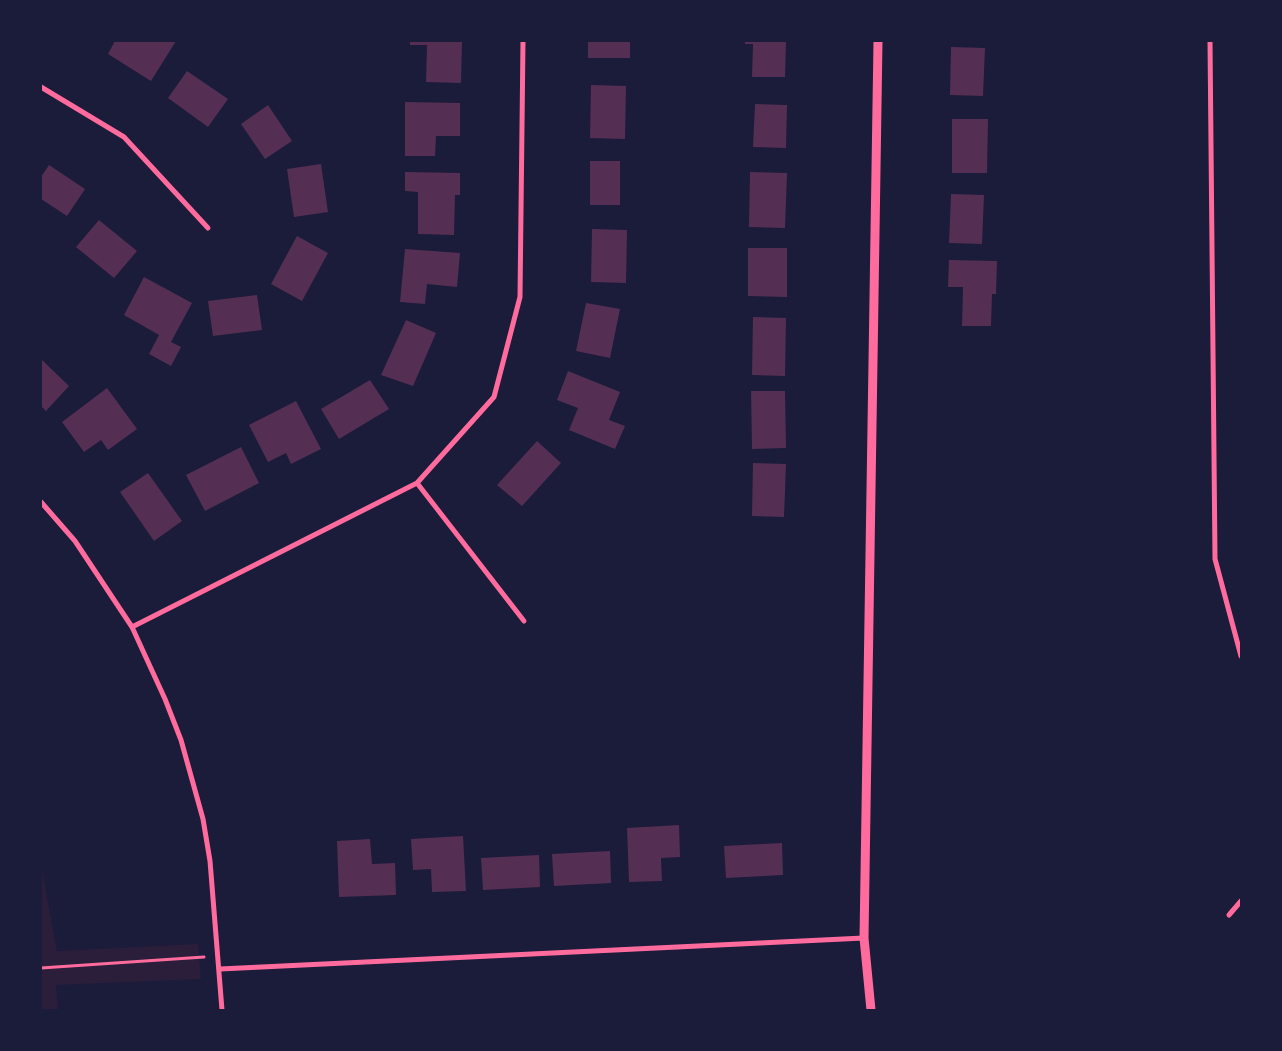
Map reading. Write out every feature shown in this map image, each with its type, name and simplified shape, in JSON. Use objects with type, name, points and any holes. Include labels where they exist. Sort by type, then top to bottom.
[{"type":"street","points":[[132,627],[417,483],[494,397],[520,297],[523,41]]},
{"type":"street","points":[[871,1010],[864,938],[878,41]]},
{"type":"street","points":[[1210,41],[1215,559],[1241,656]]},
{"type":"street","points":[[41,87],[124,137],[208,228]]},
{"type":"street","points":[[417,483],[524,621]]},
{"type":"street","points":[[41,502],[75,540],[132,627],[165,700],[194,781],[210,862],[222,1010]]},
{"type":"street","points":[[1229,915],[1241,901]]},
{"type":"street","points":[[220,969],[864,938]]},
{"type":"path","points":[[41,968],[219,956]]},
{"type":"shaded area","points":[[41,865],[57,951],[198,944],[201,979],[56,985],[58,1010],[41,1010]]},
{"type":"building","points":[[115,41],[176,41],[151,81],[108,54]]},
{"type":"building","points":[[410,41],[462,41],[461,83],[426,82],[427,45],[410,45]]},
{"type":"building","points":[[588,41],[630,41],[630,58],[588,58]]},
{"type":"building","points":[[745,41],[786,41],[785,77],[752,77],[753,44],[745,44]]},
{"type":"building","points":[[951,47],[985,48],[983,96],[950,95]]},
{"type":"building","points":[[187,71],[228,99],[208,127],[168,98]]},
{"type":"building","points":[[591,85],[626,86],[625,139],[590,138]]},
{"type":"building","points":[[405,102],[460,103],[460,136],[436,136],[435,156],[405,156]]},
{"type":"building","points":[[755,104],[787,105],[786,148],[753,147]]},
{"type":"building","points":[[268,105],[292,141],[265,159],[241,124]]},
{"type":"building","points":[[952,119],[988,119],[987,173],[952,173]]},
{"type":"building","points":[[590,161],[620,161],[620,205],[590,205]]},
{"type":"building","points":[[321,164],[328,212],[294,217],[287,169]]},
{"type":"building","points":[[49,165],[85,189],[67,216],[41,199],[41,177]]},
{"type":"building","points":[[405,172],[460,173],[460,195],[455,195],[454,235],[418,234],[418,192],[405,191]]},
{"type":"building","points":[[750,172],[787,173],[785,228],[749,227]]},
{"type":"building","points":[[951,194],[984,195],[982,244],[949,243]]},
{"type":"building","points":[[99,220],[137,251],[114,278],[76,247]]},
{"type":"building","points":[[592,229],[627,230],[626,283],[591,282]]},
{"type":"building","points":[[297,236],[328,253],[302,301],[271,284]]},
{"type":"building","points":[[748,248],[787,248],[787,297],[748,296]]},
{"type":"building","points":[[405,249],[460,253],[457,287],[427,284],[425,304],[400,302]]},
{"type":"building","points":[[949,260],[997,261],[996,294],[992,294],[991,326],[962,326],[963,287],[948,287]]},
{"type":"building","points":[[144,277],[192,303],[171,342],[181,347],[171,366],[149,354],[159,335],[124,315]]},
{"type":"building","points":[[257,295],[262,330],[213,336],[208,301]]},
{"type":"building","points":[[586,303],[620,309],[610,358],[576,351]]},
{"type":"building","points":[[753,317],[786,318],[785,376],[752,375]]},
{"type":"building","points":[[406,320],[436,333],[413,386],[381,375]]},
{"type":"building","points":[[41,359],[69,386],[46,411],[41,406]]},
{"type":"building","points":[[568,371],[620,392],[609,420],[625,426],[615,449],[569,430],[578,408],[557,400]]},
{"type":"building","points":[[370,380],[389,409],[339,439],[321,409]]},
{"type":"building","points":[[107,388],[137,429],[108,450],[101,440],[84,452],[62,422]]},
{"type":"building","points":[[751,391],[785,391],[786,448],[752,449]]},
{"type":"building","points":[[296,401],[321,449],[291,464],[286,453],[268,462],[249,425]]},
{"type":"building","points":[[537,441],[561,463],[522,506],[497,485]]},
{"type":"building","points":[[241,447],[259,483],[205,511],[186,475]]},
{"type":"building","points":[[753,463],[786,464],[784,517],[752,516]]},
{"type":"building","points":[[148,473],[182,521],[154,541],[120,492]]},
{"type":"building","points":[[679,825],[680,857],[661,858],[662,881],[629,882],[627,828]]},
{"type":"building","points":[[463,836],[466,891],[432,892],[431,869],[413,870],[411,839]]},
{"type":"building","points":[[370,839],[372,864],[395,863],[396,895],[339,897],[337,841]]},
{"type":"building","points":[[782,843],[783,875],[726,878],[724,846]]},
{"type":"building","points":[[610,851],[611,883],[554,886],[552,854]]},
{"type":"building","points":[[539,855],[540,887],[483,890],[481,858]]}]
